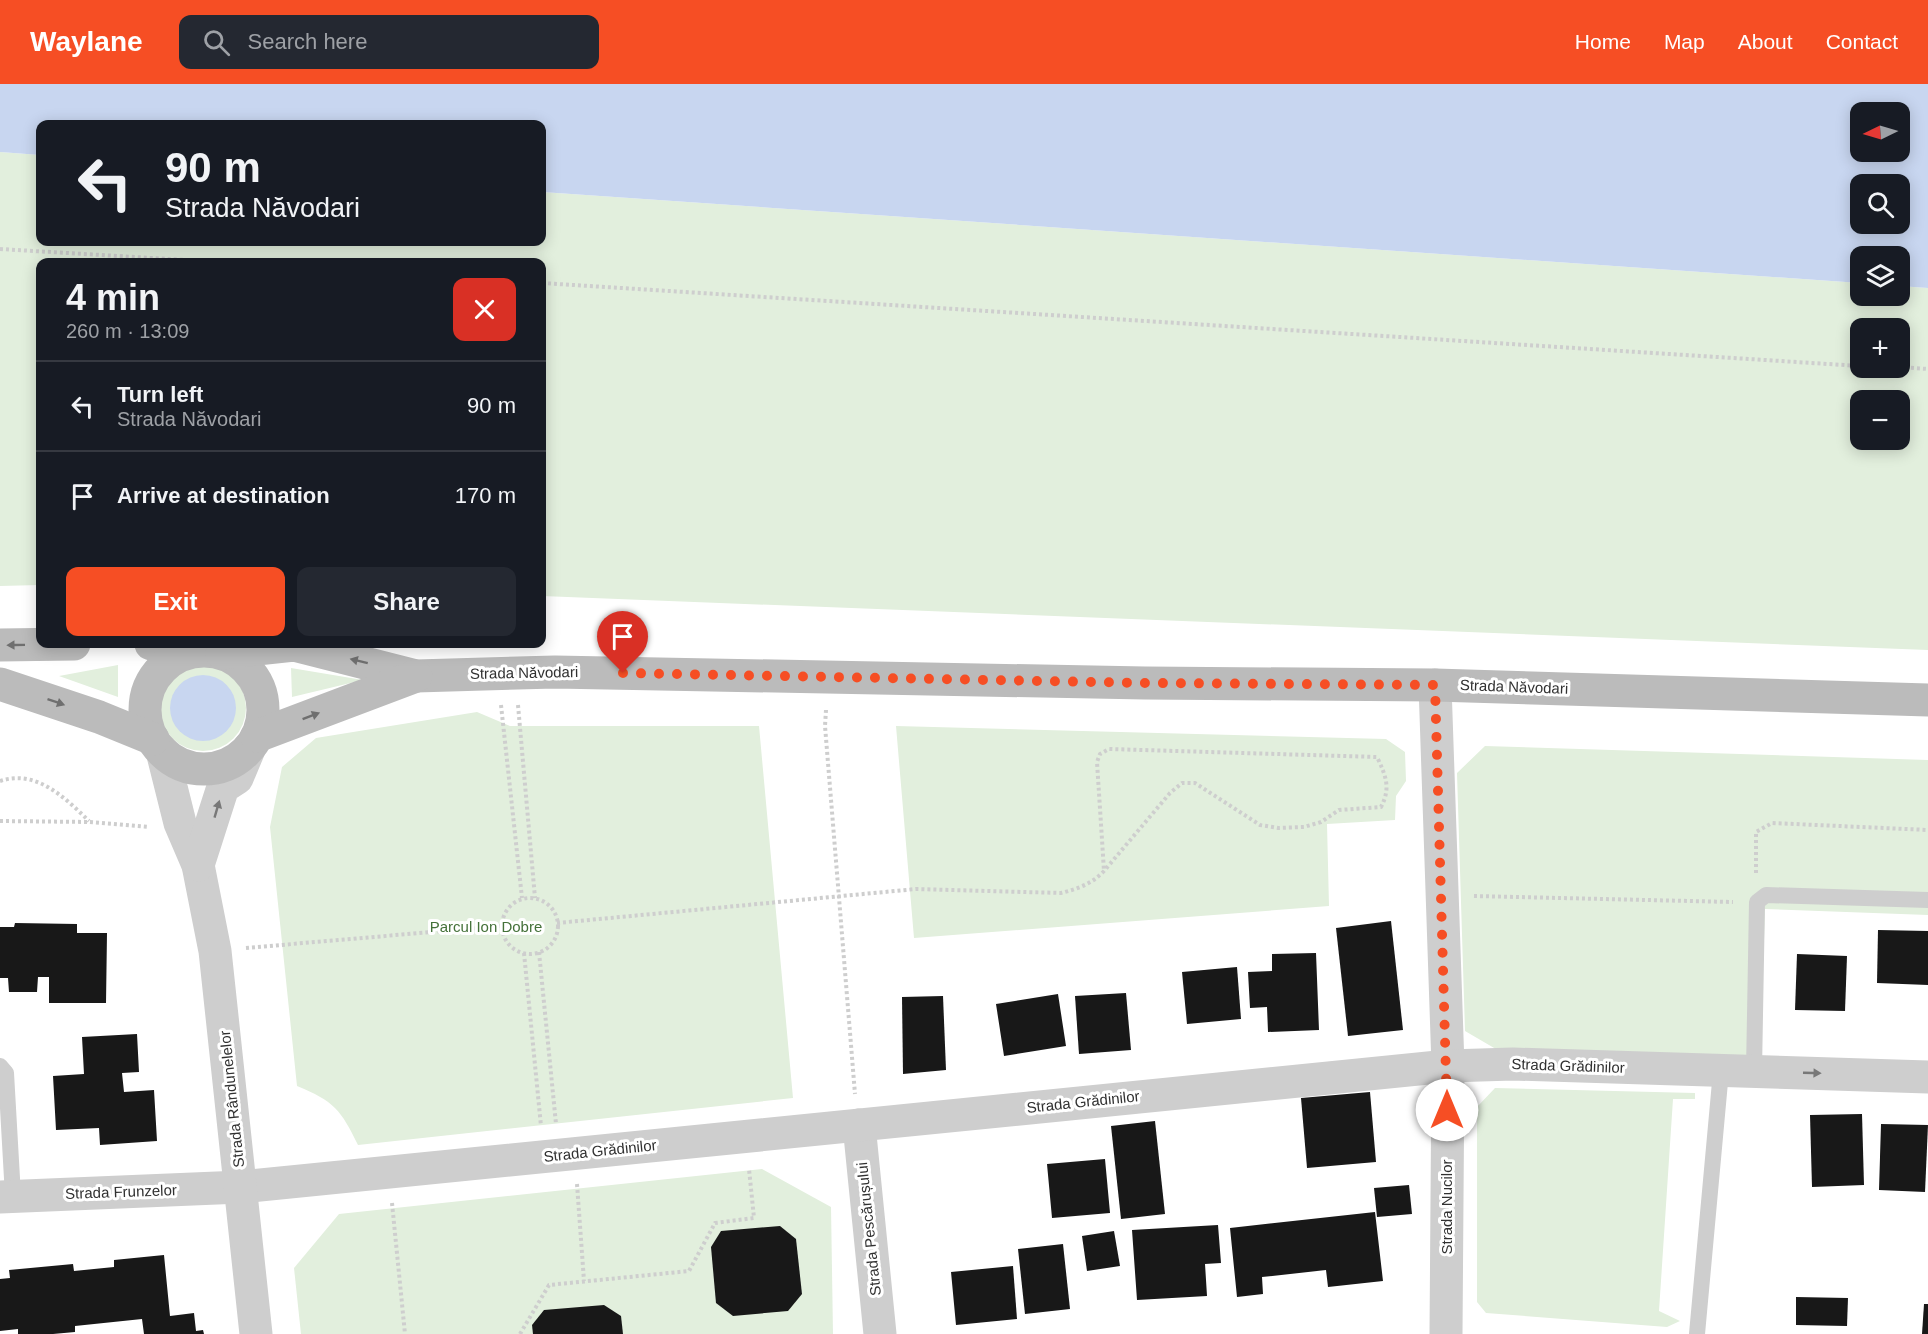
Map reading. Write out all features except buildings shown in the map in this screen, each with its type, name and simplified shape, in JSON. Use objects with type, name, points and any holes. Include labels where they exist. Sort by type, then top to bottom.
[{"type":"main road","points":[[0,645],[36,645]]},
{"type":"main road","name":"Strada Năvodari","points":[[182,648],[212,652],[259,648]]},
{"type":"main road","name":"Strada Năvodari","points":[[306,648],[416,676],[506,672],[1435,685],[1928,700]]},
{"type":"main road","points":[[0,684],[99,717],[157,745],[187,766],[204,769],[221,766],[237,759],[253,742],[263,717],[261,696],[254,677],[240,662],[212,652],[183,654],[166,664],[152,680],[146,699],[146,720],[157,745]]},
{"type":"main road","name":"Strada Năvodari","points":[[253,742],[416,676]]},
{"type":"street","name":"Strada Nucilor","points":[[1435,685],[1448,1066],[1445,1334]]},
{"type":"street","name":"Strada Rândunelelor","points":[[198,865],[223,787],[237,778],[253,742]]},
{"type":"street","name":"Strada Rândunelelor","points":[[157,745],[180,823],[198,865],[215,951],[256,1334]]},
{"type":"street","name":"Strada Grădinilor","points":[[241,1187],[1448,1066],[1514,1064],[1928,1077]]},
{"type":"street","name":"Strada Pescărușului","points":[[859,1125],[880,1334]]},
{"type":"street","name":"Strada Frunzelor","points":[[6,1197],[241,1187]]},
{"type":"lane","points":[[1754,1071],[1757,902],[1766,895],[1928,900]]},
{"type":"lane","points":[[0,1065],[6,1073],[6,1197]]},
{"type":"lane","points":[[1697,1334],[1721,1071]]},
{"type":"path","points":[[0,249],[152,258]]},
{"type":"path","points":[[546,283],[1850,365]]},
{"type":"path","points":[[1910,368],[1928,369]]},
{"type":"path","points":[[506,672],[535,898]]},
{"type":"path","points":[[506,672],[522,898]]},
{"type":"path","points":[[828,678],[825,726],[859,1125]]},
{"type":"path","points":[[557,923],[916,889],[1061,893],[1080,888],[1104,871],[1170,793],[1182,783],[1195,783],[1260,825],[1278,828],[1304,827],[1321,822],[1339,810],[1381,807],[1388,794],[1386,776],[1377,758],[1109,749],[1100,754],[1097,762],[1104,871]]},
{"type":"path","points":[[0,781],[23,777],[43,784],[63,796],[90,822]]},
{"type":"path","points":[[0,821],[90,822],[153,828],[180,823]]},
{"type":"path","points":[[1443,895],[1757,902],[1756,832],[1772,823],[1928,830]]},
{"type":"path","points":[[522,898],[535,898],[550,906],[557,923],[553,941],[539,952],[524,953],[510,946],[501,926],[507,909],[522,898]]},
{"type":"path","points":[[215,951],[501,926]]},
{"type":"path","points":[[539,952],[560,1155]]},
{"type":"path","points":[[524,953],[584,1281]]},
{"type":"path","points":[[520,1334],[549,1285],[689,1271],[715,1223],[754,1218],[746,1136]]},
{"type":"path","points":[[389,1172],[405,1334]]},
{"type":"green space","points":[[0,152],[36,155],[36,246],[546,246],[546,192],[1850,282],[1850,306],[1910,306],[1910,287],[1928,288],[1928,650],[546,596],[546,258],[36,258],[36,585],[0,586]]},
{"type":"green space","points":[[118,665],[118,697],[59,676]]},
{"type":"green space","points":[[203,665],[219,669],[233,678],[242,692],[246,708],[242,724],[233,738],[219,747],[203,751],[187,747],[173,738],[164,724],[160,708],[164,692],[173,678],[187,669]]},
{"type":"green space","points":[[291,668],[363,680],[292,697]]},
{"type":"green space","name":"Parcul Ion Dobre","points":[[477,712],[510,726],[759,726],[793,1098],[358,1145],[335,1108],[320,1097],[297,1086],[270,827],[282,767],[316,738]]},
{"type":"green space","points":[[896,726],[1386,739],[1405,752],[1406,781],[1396,796],[1395,820],[1327,824],[1329,906],[914,938]]},
{"type":"green space","points":[[1485,746],[1928,760],[1928,915],[1765,909],[1760,1062],[1501,1052],[1465,1031],[1457,773]]},
{"type":"green space","points":[[1495,1088],[1695,1093],[1695,1099],[1673,1099],[1659,1311],[1680,1321],[1667,1327],[1486,1313],[1477,1302],[1477,1107]]},
{"type":"green space","points":[[762,1169],[831,1207],[833,1334],[301,1334],[294,1268],[339,1214]]},
{"type":"water","points":[[0,84],[1928,84],[1928,288],[1910,287],[1910,246],[1850,246],[1850,282],[546,192],[546,120],[36,120],[36,155],[0,152]]},
{"type":"water","points":[[203,675],[215,678],[226,685],[233,696],[236,708],[233,720],[226,731],[215,738],[203,741],[191,738],[180,731],[173,720],[170,708],[173,696],[180,685],[191,678]]},
{"type":"route","points":[[623,673],[1145,683],[1435,685],[1448,1066],[1447,1110]]}]
